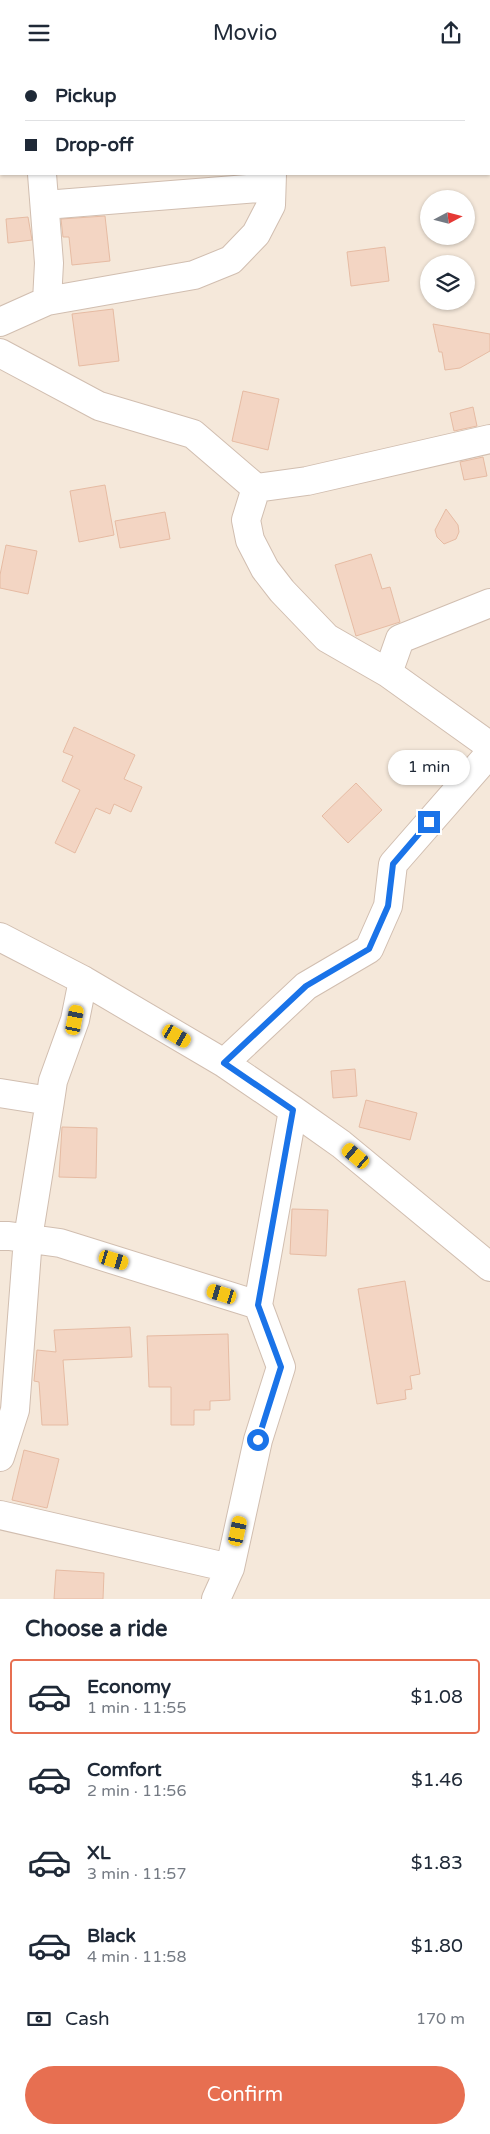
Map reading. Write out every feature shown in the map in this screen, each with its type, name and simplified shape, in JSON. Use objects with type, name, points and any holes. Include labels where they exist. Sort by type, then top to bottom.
[{"type":"street","points":[[42,175],[49,263],[47,301]]},
{"type":"street","points":[[0,322],[47,301],[194,275],[231,260],[256,234],[271,205],[272,180],[45,205]]},
{"type":"street","points":[[0,353],[99,406],[193,434],[256,488],[307,481],[490,439]]},
{"type":"street","points":[[256,488],[246,520],[250,540],[265,569],[327,638],[388,673],[490,746]]},
{"type":"street","points":[[388,673],[400,639],[490,603]]},
{"type":"street","points":[[224,1063],[306,986],[369,949],[388,906],[393,864],[490,753]]},
{"type":"street","points":[[0,937],[83,980],[224,1063],[341,1144],[490,1267]]},
{"type":"street","points":[[0,1457],[15,1410],[28,1238],[53,1081],[75,1020],[83,980]]},
{"type":"street","points":[[0,1093],[50,1101]]},
{"type":"street","points":[[216,1599],[230,1568],[258,1440],[281,1367],[258,1305],[293,1110]]},
{"type":"street","points":[[0,1236],[60,1243],[258,1305]]},
{"type":"street","points":[[0,1515],[230,1568]]},
{"type":"shaded area","points":[[0,175],[490,175],[490,1599],[0,1599]]},
{"type":"building","points":[[105,216],[110,261],[72,265],[69,237],[63,237],[61,219]]},
{"type":"building","points":[[28,217],[32,240],[8,243],[6,219]]},
{"type":"building","points":[[385,247],[389,281],[351,286],[347,252]]},
{"type":"building","points":[[113,309],[119,361],[79,366],[72,314]]},
{"type":"building","points":[[433,324],[490,334],[490,351],[460,368],[445,370],[442,352],[439,352]]},
{"type":"building","points":[[243,391],[279,399],[268,450],[232,441]]},
{"type":"building","points":[[473,407],[477,426],[454,431],[450,413]]},
{"type":"building","points":[[483,457],[487,476],[464,480],[460,462]]},
{"type":"building","points":[[105,485],[114,535],[79,542],[70,491]]},
{"type":"building","points":[[446,509],[458,525],[459,532],[456,539],[444,544],[437,537],[435,530]]},
{"type":"building","points":[[165,512],[170,539],[120,548],[115,521]]},
{"type":"building","points":[[6,545],[37,551],[28,594],[0,588],[0,575]]},
{"type":"building","points":[[371,554],[382,589],[390,587],[400,622],[356,636],[335,565]]},
{"type":"building","points":[[74,727],[135,755],[124,779],[142,787],[131,812],[114,804],[110,814],[96,808],[75,853],[55,843],[80,790],[62,781],[73,756],[63,752]]},
{"type":"building","points":[[356,783],[382,810],[348,843],[322,816]]},
{"type":"building","points":[[355,1069],[357,1096],[333,1098],[331,1071]]},
{"type":"building","points":[[366,1100],[417,1113],[410,1140],[359,1127]]},
{"type":"building","points":[[62,1127],[97,1128],[96,1178],[59,1177]]},
{"type":"building","points":[[292,1209],[328,1210],[326,1256],[290,1254]]},
{"type":"building","points":[[405,1281],[420,1374],[410,1376],[412,1389],[405,1390],[406,1399],[377,1404],[358,1289]]},
{"type":"building","points":[[130,1327],[132,1357],[63,1360],[68,1425],[42,1425],[39,1382],[34,1381],[37,1350],[56,1352],[54,1330]]},
{"type":"building","points":[[228,1334],[230,1400],[210,1401],[210,1410],[194,1410],[194,1425],[171,1425],[171,1387],[149,1387],[147,1336]]},
{"type":"building","points":[[24,1450],[59,1459],[47,1508],[12,1500]]},
{"type":"building","points":[[56,1570],[104,1573],[103,1599],[54,1599]]},
{"type":"route","points":[[258,1440],[281,1367],[258,1305],[293,1110],[224,1063],[306,986],[369,949],[388,906],[393,864],[429,822]]}]
